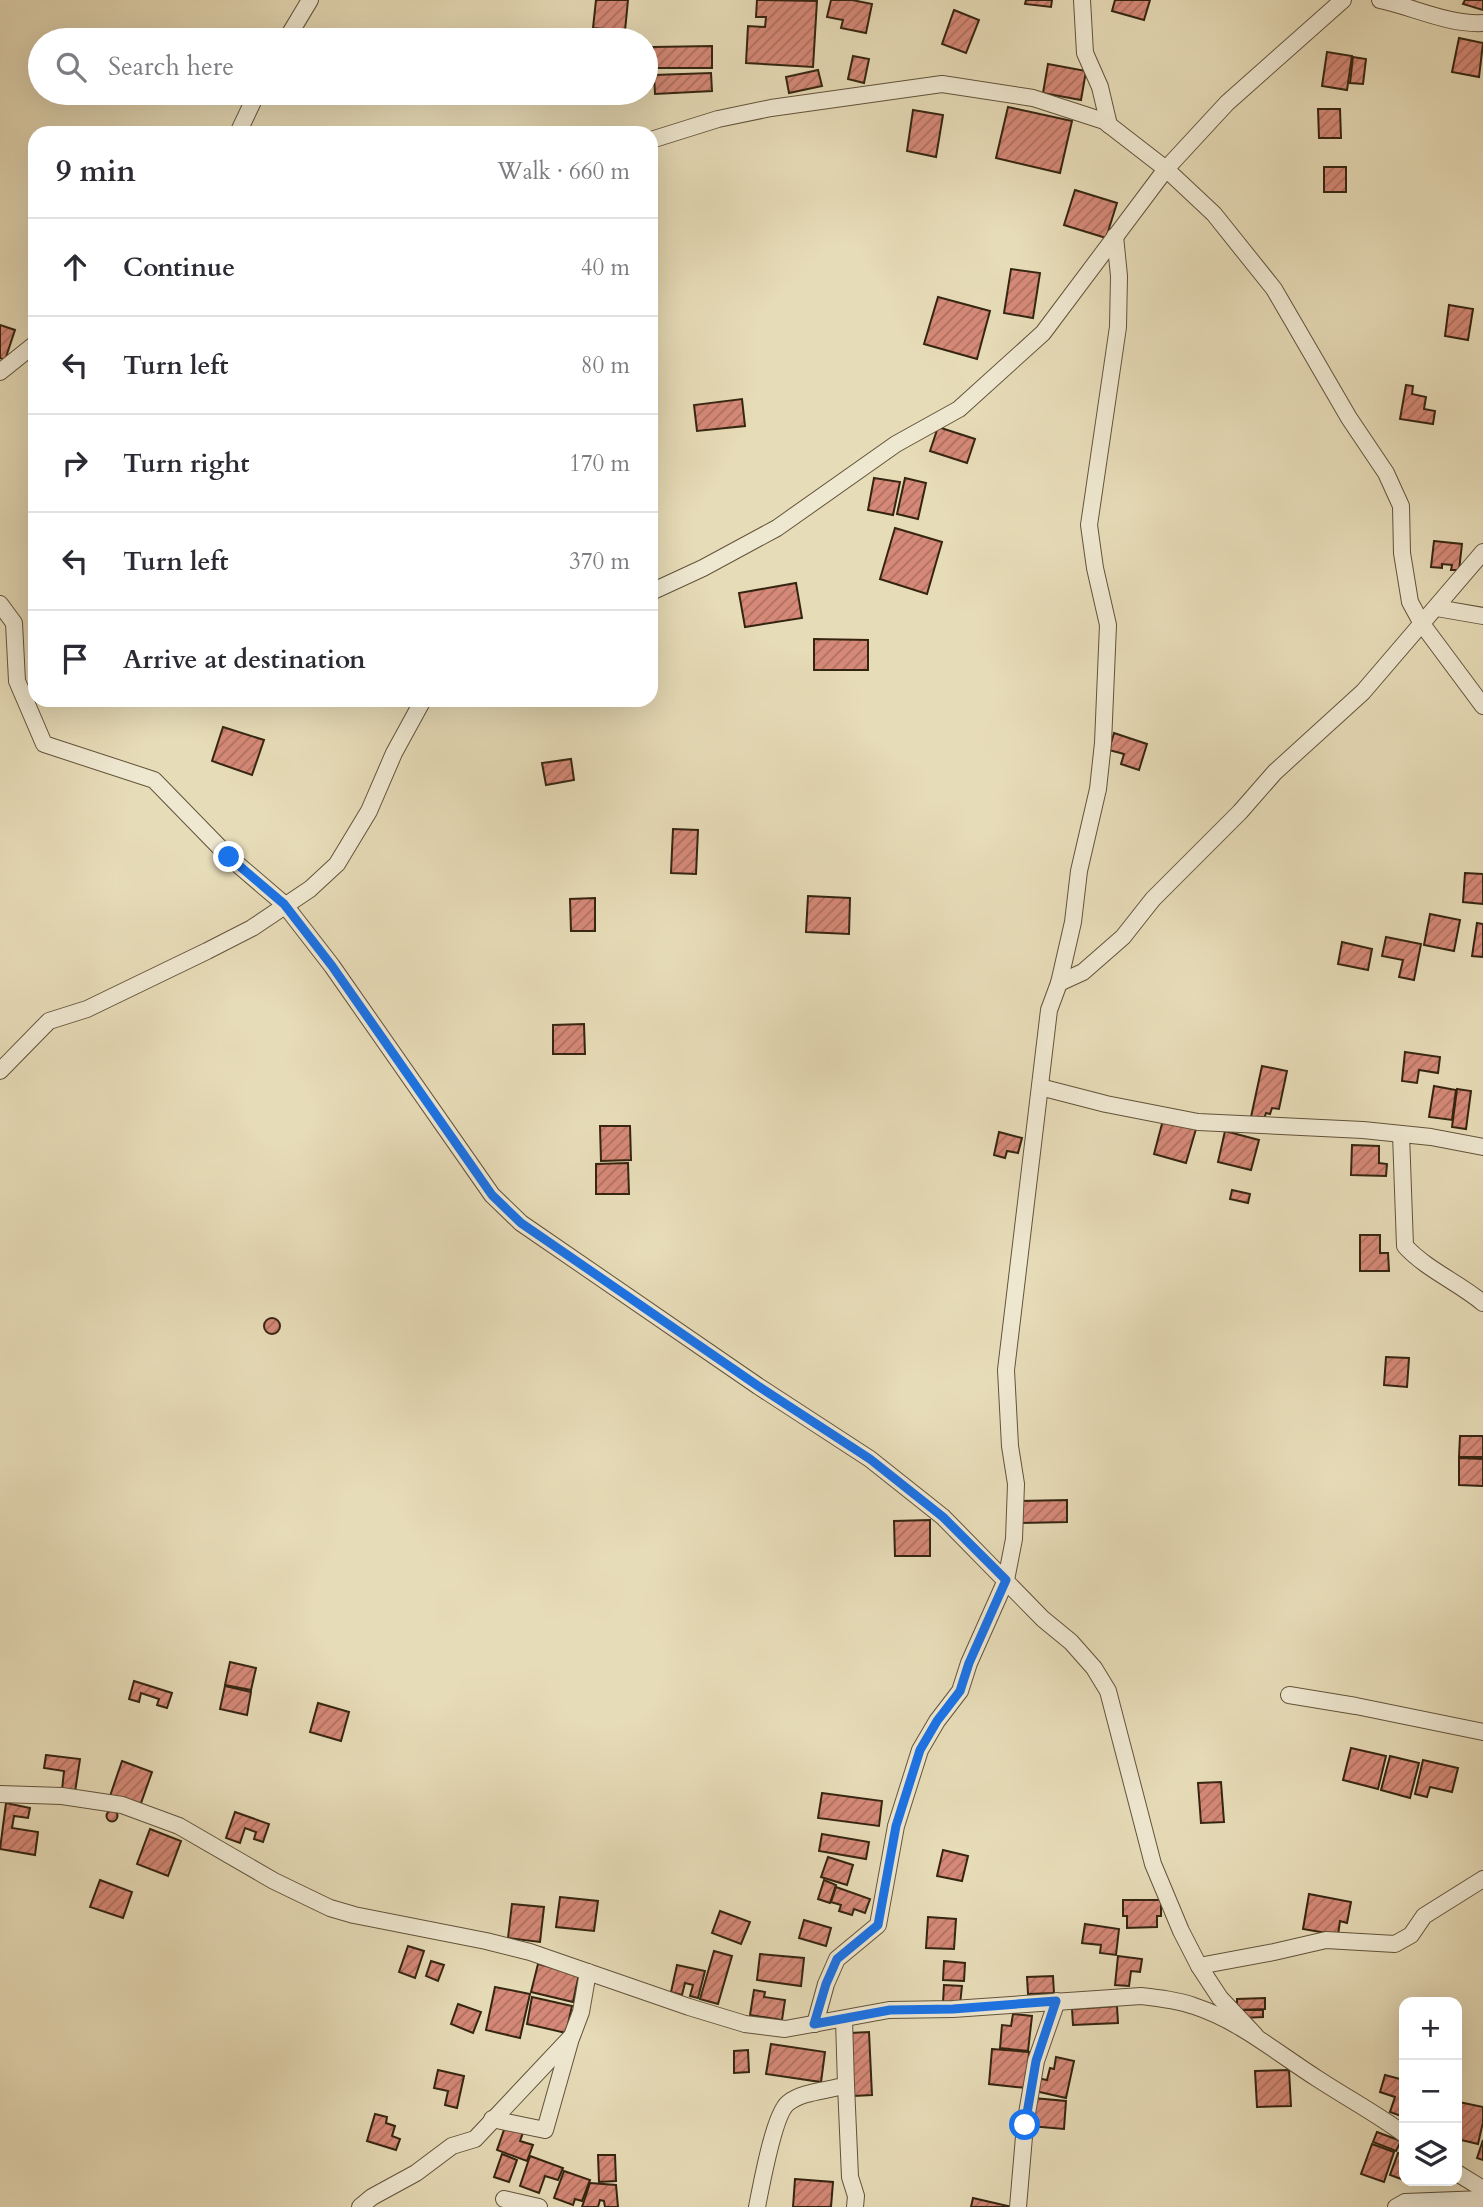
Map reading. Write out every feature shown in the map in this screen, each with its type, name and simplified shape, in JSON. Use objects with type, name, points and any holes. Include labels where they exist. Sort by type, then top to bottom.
[{"type":"street","points":[[293,28],[310,0]]},
{"type":"street","points":[[1082,0],[1085,53],[1100,87],[1109,125]]},
{"type":"street","points":[[658,589],[777,528],[895,444],[959,409],[1043,333],[1166,169],[1227,103],[1343,0]]},
{"type":"street","points":[[1380,0],[1466,24],[1483,23]]},
{"type":"street","points":[[658,138],[719,119],[771,108],[942,84],[1033,99],[1104,121],[1166,169],[1214,214],[1274,289],[1336,397],[1386,473],[1401,506],[1402,553],[1410,601],[1422,624],[1483,706]]},
{"type":"street","points":[[242,126],[252,105]]},
{"type":"street","points":[[814,2024],[837,1959],[878,1925],[896,1826],[920,1750],[937,1721],[960,1691],[969,1663],[1006,1580],[1013,1539],[1016,1484],[1010,1446],[1006,1370],[1049,1010],[1059,983],[1073,922],[1079,871],[1098,789],[1103,743],[1108,625],[1095,568],[1089,525],[1094,476],[1118,327],[1119,276],[1115,236]]},
{"type":"street","points":[[0,372],[28,350]]},
{"type":"street","points":[[1059,983],[1083,972],[1123,937],[1153,899],[1240,812],[1275,772],[1363,692],[1483,552]]},
{"type":"street","points":[[0,604],[14,623],[17,681],[28,707]]},
{"type":"street","points":[[1437,608],[1483,616]]},
{"type":"street","points":[[28,707],[44,744],[154,780],[229,857],[284,904],[332,966],[492,1195],[521,1223],[758,1386],[870,1459],[943,1517],[1043,1619],[1071,1642],[1094,1668],[1108,1692],[1160,1885],[1199,1966],[1220,1998],[1255,2035],[1286,2059],[1399,2131]]},
{"type":"street","points":[[0,1071],[49,1021],[87,1009],[252,928],[310,888],[337,864],[369,811],[394,753],[419,707]]},
{"type":"street","points":[[1040,1087],[1106,1104],[1198,1122],[1401,1134],[1483,1147]]},
{"type":"street","points":[[1401,1134],[1405,1246],[1423,1263],[1465,1288],[1483,1303]]},
{"type":"street","points":[[1289,1695],[1483,1732]]},
{"type":"street","points":[[0,1794],[62,1796],[122,1805],[179,1826],[274,1881],[330,1908],[486,1941],[745,2024],[785,2029],[890,2010],[953,2009],[1141,1996],[1195,2006],[1255,2035]]},
{"type":"street","points":[[1199,1966],[1326,1940],[1395,1944],[1411,1936],[1424,1916],[1483,1879]]},
{"type":"street","points":[[492,2119],[545,2130],[581,2012],[588,1972]]},
{"type":"street","points":[[1018,2207],[1025,2125],[1036,2061],[1056,2001]]},
{"type":"street","points":[[844,2020],[850,2176],[857,2203]]},
{"type":"street","points":[[360,2207],[372,2197],[416,2173],[452,2146],[475,2139],[572,2036]]},
{"type":"street","points":[[757,2207],[778,2121],[786,2104],[802,2095],[846,2085]]},
{"type":"street","points":[[1462,2176],[1483,2189]]},
{"type":"street","points":[[504,2199],[538,2207]]},
{"type":"street","points":[[1396,2207],[1405,2202],[1483,2199]]},
{"type":"building","points":[[596,0],[628,0],[625,28],[593,28]]},
{"type":"building","points":[[757,0],[817,1],[813,67],[746,63],[748,26],[765,27],[766,17],[756,17]]},
{"type":"building","points":[[831,0],[872,4],[866,33],[841,28],[843,20],[827,17]]},
{"type":"building","points":[[1026,0],[1052,0],[1051,7],[1025,4]]},
{"type":"building","points":[[1115,0],[1150,0],[1144,20],[1112,11]]},
{"type":"building","points":[[1465,0],[1483,0],[1483,10],[1463,4]]},
{"type":"building","points":[[954,10],[979,20],[966,53],[942,44]]},
{"type":"building","points":[[1459,38],[1483,43],[1479,77],[1452,72]]},
{"type":"building","points":[[712,46],[712,68],[658,68],[658,47]]},
{"type":"building","points":[[1327,52],[1352,56],[1347,90],[1322,86]]},
{"type":"building","points":[[853,56],[869,59],[864,83],[848,79]]},
{"type":"building","points":[[1353,57],[1366,59],[1363,84],[1350,83]]},
{"type":"building","points":[[1048,64],[1086,71],[1081,100],[1043,93]]},
{"type":"building","points":[[818,70],[822,86],[789,93],[786,77]]},
{"type":"building","points":[[711,73],[712,91],[658,94],[658,75]]},
{"type":"building","points":[[1008,107],[1072,121],[1060,173],[996,158]]},
{"type":"building","points":[[1318,109],[1340,109],[1341,138],[1319,138]]},
{"type":"building","points":[[913,110],[943,115],[936,157],[907,151]]},
{"type":"building","points":[[1324,167],[1346,167],[1346,192],[1324,192]]},
{"type":"building","points":[[1075,190],[1117,203],[1106,238],[1064,225]]},
{"type":"building","points":[[1011,269],[1040,273],[1033,318],[1004,313]]},
{"type":"building","points":[[938,297],[990,311],[977,359],[924,344]]},
{"type":"building","points":[[1449,305],[1473,309],[1468,340],[1445,336]]},
{"type":"building","points":[[0,325],[15,330],[5,360],[0,358]]},
{"type":"building","points":[[1406,385],[1413,386],[1412,394],[1426,397],[1424,409],[1435,411],[1433,424],[1400,419]]},
{"type":"building","points":[[742,399],[745,426],[697,431],[694,405]]},
{"type":"building","points":[[938,427],[975,439],[967,463],[930,451]]},
{"type":"building","points":[[874,478],[900,482],[893,515],[868,510]]},
{"type":"building","points":[[905,478],[926,483],[918,519],[897,514]]},
{"type":"building","points":[[895,528],[942,542],[927,594],[880,579]]},
{"type":"building","points":[[1434,541],[1462,544],[1459,570],[1451,570],[1452,565],[1431,567]]},
{"type":"building","points":[[796,583],[802,618],[745,627],[739,593]]},
{"type":"building","points":[[814,639],[868,640],[868,670],[814,670]]},
{"type":"building","points":[[223,727],[264,740],[252,775],[212,761]]},
{"type":"building","points":[[1114,733],[1147,744],[1139,770],[1121,764],[1124,754],[1109,750]]},
{"type":"building","points":[[571,759],[574,780],[546,785],[542,763]]},
{"type":"building","points":[[673,829],[698,830],[696,874],[671,873]]},
{"type":"building","points":[[1465,873],[1483,874],[1483,904],[1463,902]]},
{"type":"building","points":[[808,896],[850,898],[849,934],[806,932]]},
{"type":"building","points":[[595,898],[595,931],[571,931],[570,899]]},
{"type":"building","points":[[1430,914],[1460,920],[1454,951],[1424,945]]},
{"type":"building","points":[[1477,923],[1483,924],[1483,957],[1472,956]]},
{"type":"building","points":[[1386,937],[1421,944],[1414,980],[1399,977],[1403,960],[1382,956]]},
{"type":"building","points":[[1342,942],[1372,949],[1368,970],[1338,964]]},
{"type":"building","points":[[584,1024],[585,1054],[553,1054],[553,1025]]},
{"type":"building","points":[[1405,1052],[1440,1057],[1438,1073],[1419,1070],[1417,1083],[1402,1081]]},
{"type":"building","points":[[1262,1066],[1287,1071],[1279,1109],[1272,1108],[1264,1119],[1251,1117]]},
{"type":"building","points":[[1434,1086],[1456,1090],[1452,1120],[1429,1117]]},
{"type":"building","points":[[1457,1089],[1471,1091],[1466,1129],[1452,1127]]},
{"type":"building","points":[[1163,1120],[1196,1129],[1186,1163],[1154,1154]]},
{"type":"building","points":[[600,1126],[630,1126],[631,1160],[601,1161]]},
{"type":"building","points":[[1225,1131],[1259,1140],[1251,1170],[1218,1162]]},
{"type":"building","points":[[999,1132],[1022,1138],[1018,1153],[1007,1151],[1005,1158],[994,1155]]},
{"type":"building","points":[[1352,1145],[1379,1146],[1379,1163],[1387,1164],[1386,1176],[1351,1175]]},
{"type":"building","points":[[628,1163],[629,1194],[596,1194],[596,1164]]},
{"type":"building","points":[[1232,1190],[1250,1194],[1248,1203],[1230,1199]]},
{"type":"building","points":[[1360,1235],[1380,1235],[1380,1253],[1388,1253],[1389,1271],[1360,1271]]},
{"type":"building","points":[[269,1318],[275,1318],[280,1326],[278,1332],[269,1334],[264,1329],[264,1323]]},
{"type":"building","points":[[1386,1357],[1409,1358],[1407,1387],[1384,1385]]},
{"type":"building","points":[[1460,1436],[1483,1436],[1483,1457],[1459,1457]]},
{"type":"building","points":[[1459,1458],[1483,1459],[1483,1486],[1459,1485]]},
{"type":"building","points":[[1067,1500],[1067,1522],[1021,1523],[1020,1501]]},
{"type":"building","points":[[930,1520],[930,1556],[895,1556],[894,1521]]},
{"type":"building","points":[[230,1662],[256,1668],[251,1690],[225,1685]]},
{"type":"building","points":[[134,1681],[172,1693],[167,1708],[157,1705],[159,1699],[141,1693],[139,1702],[129,1699]]},
{"type":"building","points":[[225,1686],[251,1692],[247,1715],[220,1709]]},
{"type":"building","points":[[318,1703],[349,1712],[341,1741],[310,1732]]},
{"type":"building","points":[[1351,1748],[1386,1756],[1378,1789],[1343,1780]]},
{"type":"building","points":[[46,1755],[80,1759],[75,1792],[62,1790],[64,1771],[44,1768]]},
{"type":"building","points":[[1390,1756],[1419,1763],[1410,1798],[1381,1790]]},
{"type":"building","points":[[1423,1760],[1458,1768],[1452,1792],[1430,1787],[1427,1797],[1415,1794]]},
{"type":"building","points":[[122,1761],[152,1772],[140,1806],[110,1796]]},
{"type":"building","points":[[1221,1782],[1224,1822],[1201,1823],[1198,1783]]},
{"type":"building","points":[[822,1793],[882,1801],[879,1826],[818,1818]]},
{"type":"building","points":[[6,1803],[30,1808],[28,1818],[14,1816],[12,1828],[38,1832],[35,1855],[0,1849]]},
{"type":"building","points":[[112,1810],[118,1816],[112,1822],[106,1816]]},
{"type":"building","points":[[235,1812],[269,1824],[263,1842],[254,1839],[256,1832],[245,1828],[240,1843],[226,1838]]},
{"type":"building","points":[[150,1829],[181,1841],[168,1876],[137,1864]]},
{"type":"building","points":[[822,1834],[869,1842],[866,1859],[819,1851]]},
{"type":"building","points":[[943,1850],[968,1856],[962,1881],[937,1876]]},
{"type":"building","points":[[828,1857],[853,1865],[847,1885],[821,1877]]},
{"type":"building","points":[[100,1880],[132,1892],[123,1918],[90,1907]]},
{"type":"building","points":[[824,1880],[836,1885],[830,1903],[818,1899]]},
{"type":"building","points":[[836,1887],[870,1899],[865,1913],[854,1909],[852,1915],[839,1911],[841,1905],[831,1902]]},
{"type":"building","points":[[1309,1894],[1351,1902],[1347,1923],[1340,1921],[1338,1935],[1303,1929]]},
{"type":"building","points":[[560,1897],[598,1901],[594,1931],[556,1927]]},
{"type":"building","points":[[1123,1900],[1161,1900],[1161,1916],[1157,1916],[1157,1927],[1127,1928],[1127,1916],[1123,1916]]},
{"type":"building","points":[[512,1904],[544,1907],[540,1942],[508,1938]]},
{"type":"building","points":[[720,1911],[750,1922],[741,1944],[712,1933]]},
{"type":"building","points":[[928,1917],[956,1919],[954,1949],[926,1948]]},
{"type":"building","points":[[804,1920],[831,1928],[826,1946],[799,1938]]},
{"type":"building","points":[[1085,1924],[1119,1929],[1116,1955],[1100,1953],[1101,1945],[1082,1943]]},
{"type":"building","points":[[408,1946],[424,1951],[415,1978],[399,1972]]},
{"type":"building","points":[[714,1951],[732,1956],[718,2004],[700,1999]]},
{"type":"building","points":[[760,1954],[804,1958],[801,1986],[757,1980]]},
{"type":"building","points":[[1118,1956],[1142,1959],[1140,1972],[1131,1971],[1129,1986],[1115,1985]]},
{"type":"building","points":[[431,1961],[444,1965],[438,1981],[426,1976]]},
{"type":"building","points":[[944,1961],[965,1963],[964,1981],[943,1980]]},
{"type":"building","points":[[538,1964],[579,1974],[573,2002],[531,1992]]},
{"type":"building","points":[[677,1965],[705,1971],[698,1998],[690,1996],[693,1985],[685,1983],[682,1995],[671,1992]]},
{"type":"building","points":[[1053,1976],[1054,1993],[1028,1994],[1027,1977]]},
{"type":"building","points":[[944,1985],[962,1986],[960,2004],[943,2002]]},
{"type":"building","points":[[495,1987],[530,1994],[520,2038],[486,2030]]},
{"type":"building","points":[[754,1990],[765,1992],[764,1997],[785,2000],[782,2020],[750,2015]]},
{"type":"building","points":[[532,1997],[572,2006],[566,2033],[527,2024]]},
{"type":"building","points":[[1265,1998],[1265,2009],[1237,2010],[1237,1999]]},
{"type":"building","points":[[458,2004],[481,2012],[473,2033],[451,2024]]},
{"type":"building","points":[[1117,2006],[1118,2023],[1073,2025],[1072,2009]]},
{"type":"building","points":[[1242,2010],[1263,2010],[1263,2017],[1242,2018]]},
{"type":"building","points":[[1013,2014],[1032,2016],[1028,2051],[1000,2048],[1002,2025],[1011,2026]]},
{"type":"building","points":[[869,2032],[872,2095],[854,2096],[850,2033]]},
{"type":"building","points":[[771,2044],[825,2052],[821,2082],[766,2074]]},
{"type":"building","points":[[992,2049],[1029,2052],[1026,2088],[989,2084]]},
{"type":"building","points":[[748,2050],[749,2072],[734,2073],[734,2051]]},
{"type":"building","points":[[1056,2057],[1074,2061],[1066,2098],[1035,2091],[1037,2078],[1047,2080],[1050,2068],[1054,2069]]},
{"type":"building","points":[[438,2070],[464,2076],[457,2108],[445,2105],[448,2091],[434,2088]]},
{"type":"building","points":[[1289,2070],[1291,2106],[1257,2107],[1255,2071]]},
{"type":"building","points":[[1385,2075],[1399,2079],[1399,2115],[1390,2112],[1395,2097],[1380,2092]]},
{"type":"building","points":[[1033,2098],[1066,2101],[1064,2129],[1030,2126]]},
{"type":"building","points":[[1462,2103],[1483,2107],[1478,2144],[1462,2140]]},
{"type":"building","points":[[375,2114],[387,2117],[386,2123],[395,2126],[392,2136],[400,2139],[396,2150],[367,2141]]},
{"type":"building","points":[[506,2124],[524,2130],[520,2141],[533,2145],[527,2161],[497,2150]]},
{"type":"building","points":[[1377,2132],[1399,2140],[1399,2145],[1396,2151],[1373,2142]]},
{"type":"building","points":[[1483,2140],[1483,2160],[1477,2158]]},
{"type":"building","points":[[1372,2144],[1394,2152],[1384,2182],[1361,2174]]},
{"type":"building","points":[[1398,2153],[1399,2153],[1399,2178],[1390,2175]]},
{"type":"building","points":[[502,2154],[517,2160],[509,2182],[494,2177]]},
{"type":"building","points":[[598,2155],[615,2155],[616,2181],[599,2182]]},
{"type":"building","points":[[530,2156],[563,2168],[558,2180],[545,2176],[539,2193],[520,2186]]},
{"type":"building","points":[[564,2171],[590,2180],[582,2201],[575,2199],[573,2205],[554,2198]]},
{"type":"building","points":[[795,2179],[833,2182],[831,2207],[793,2207]]},
{"type":"building","points":[[590,2183],[616,2185],[618,2207],[605,2207],[604,2201],[600,2200],[598,2207],[582,2207]]},
{"type":"building","points":[[973,2198],[1012,2207],[971,2207]]},
{"type":"route","points":[[229,857],[284,904],[332,966],[492,1195],[521,1223],[758,1386],[870,1459],[943,1517],[1006,1580],[969,1663],[960,1691],[937,1721],[920,1750],[896,1826],[878,1925],[837,1959],[814,2024],[890,2010],[953,2009],[1056,2001],[1048,2032],[1036,2061],[1025,2125]]}]
